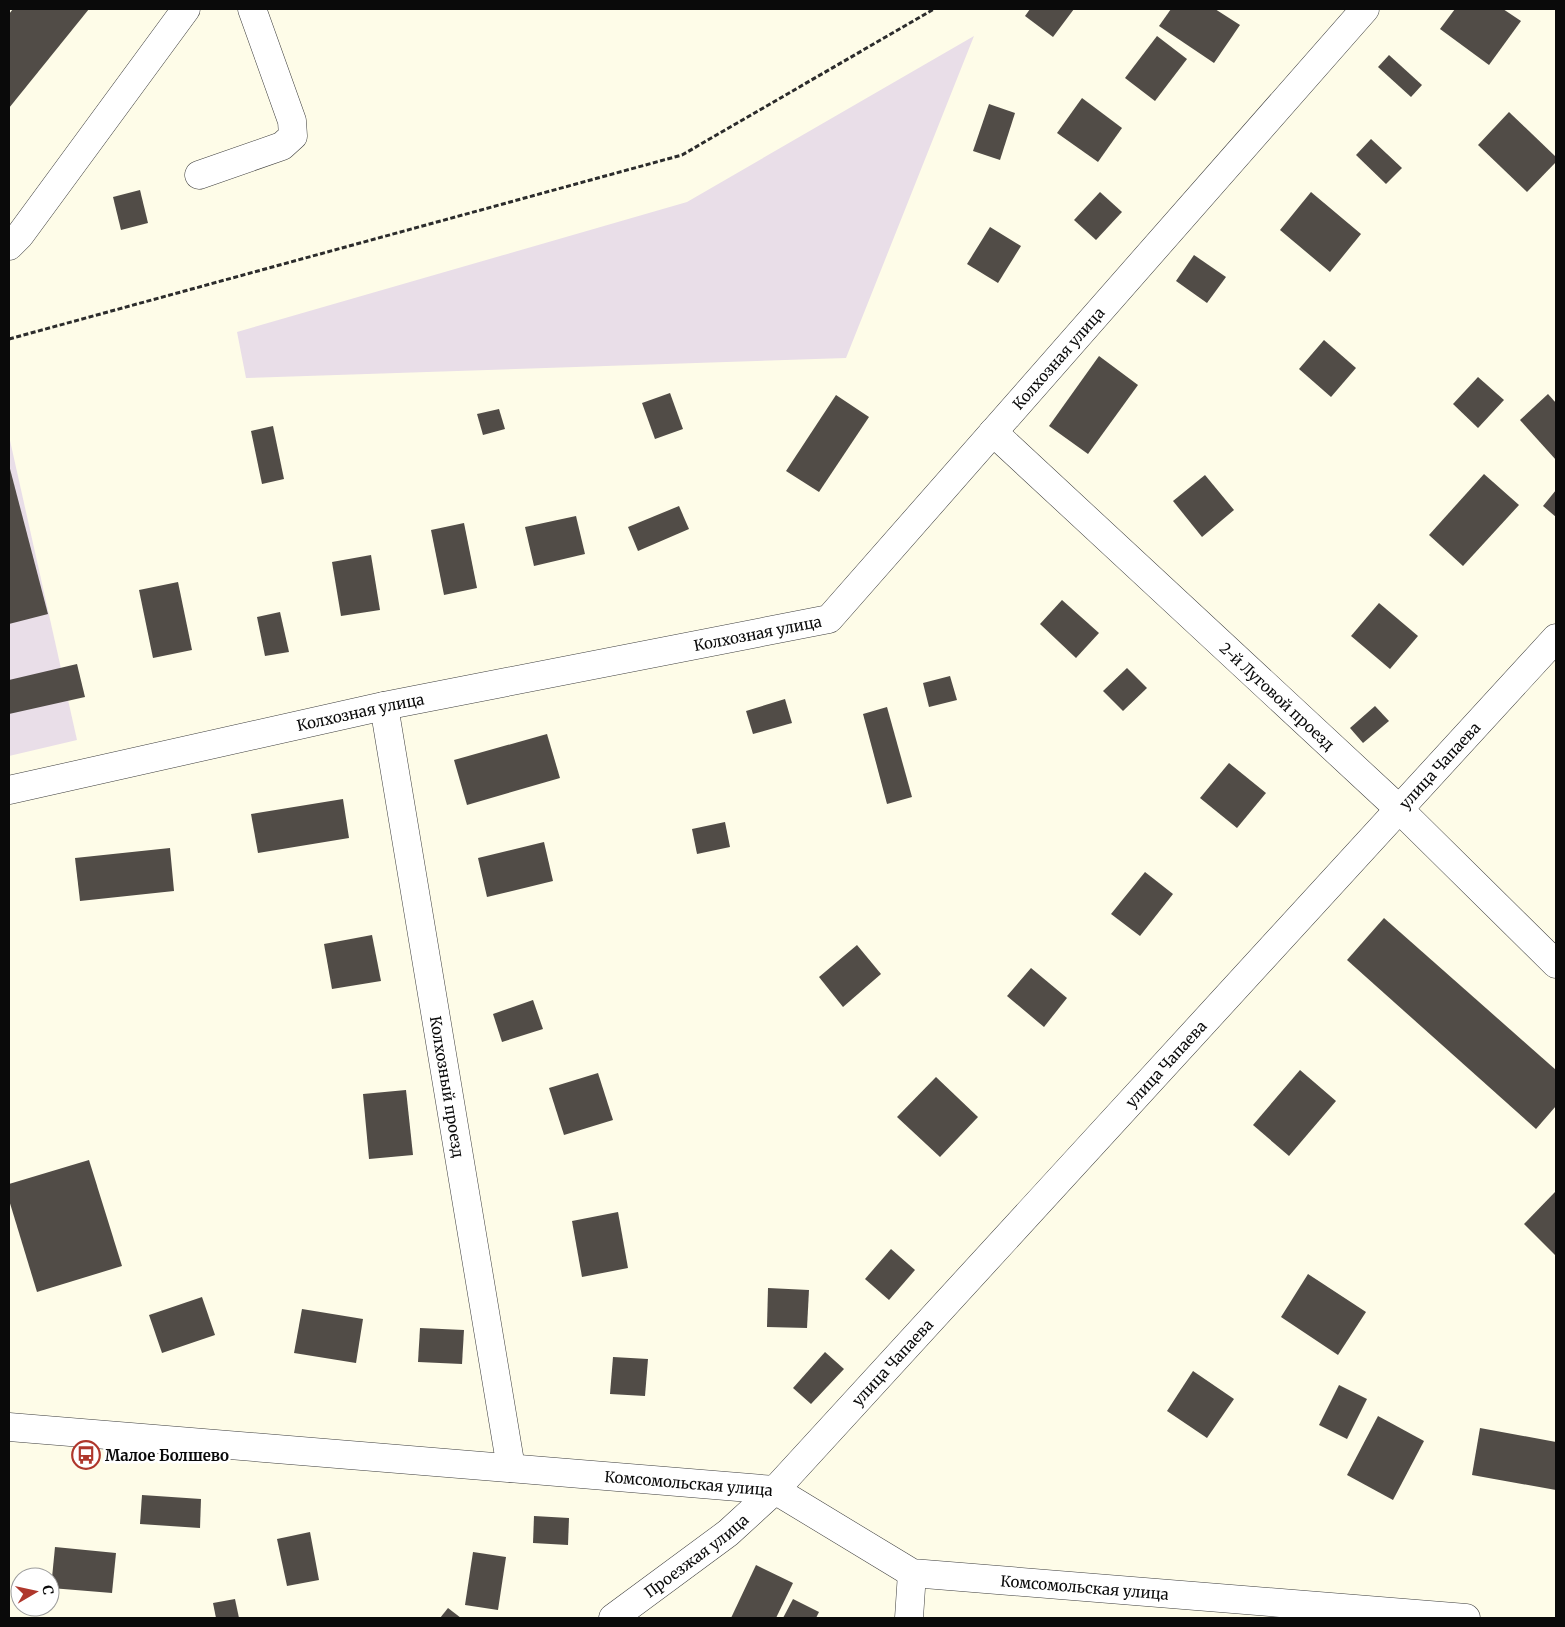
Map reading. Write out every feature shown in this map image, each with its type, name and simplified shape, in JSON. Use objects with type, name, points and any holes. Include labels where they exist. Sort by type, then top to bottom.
[{"type":"street","points":[[9,246],[20,235],[186,9]]},
{"type":"street","points":[[199,175],[282,146],[293,136],[292,121],[252,9]]},
{"type":"street","name":"Колхозная улица","points":[[9,790],[384,706],[829,619],[1365,9]]},
{"type":"street","name":"2-й Луговой проезд","points":[[993,432],[1400,809],[1556,964]]},
{"type":"street","name":"улица Чапаева","points":[[775,1490],[1556,638]]},
{"type":"street","name":"Колхозный проезд","points":[[384,706],[511,1468]]},
{"type":"street","name":"Комсомольская улица","points":[[9,1428],[775,1490],[912,1573],[1466,1618]]},
{"type":"street","name":"Проезжая улица","points":[[612,1618],[728,1533],[775,1490]]},
{"type":"street","points":[[909,1618],[912,1573]]},
{"type":"path","points":[[9,339],[682,156],[934,9]]},
{"type":"shaded area","points":[[974,36],[846,358],[246,378],[237,332],[687,202]]},
{"type":"shaded area","points":[[9,436],[77,740],[9,756]]},
{"type":"building","points":[[13,9],[89,9],[9,108],[9,14]]},
{"type":"building","points":[[1030,9],[1074,9],[1053,37],[1025,16]]},
{"type":"building","points":[[1171,9],[1215,9],[1240,25],[1214,63],[1159,26]]},
{"type":"building","points":[[1455,9],[1503,9],[1521,21],[1489,65],[1440,29]]},
{"type":"building","points":[[1157,36],[1187,59],[1155,101],[1125,78]]},
{"type":"building","points":[[1389,55],[1422,85],[1411,97],[1378,67]]},
{"type":"building","points":[[1082,98],[1122,128],[1098,162],[1057,133]]},
{"type":"building","points":[[989,104],[1015,113],[1000,160],[973,151]]},
{"type":"building","points":[[1509,112],[1556,157],[1556,162],[1527,192],[1478,145]]},
{"type":"building","points":[[1371,139],[1402,168],[1386,184],[1356,155]]},
{"type":"building","points":[[140,190],[148,223],[121,230],[113,197]]},
{"type":"building","points":[[1100,192],[1122,212],[1096,240],[1074,220]]},
{"type":"building","points":[[1311,192],[1361,234],[1330,272],[1280,230]]},
{"type":"building","points":[[990,227],[1021,246],[998,283],[967,264]]},
{"type":"building","points":[[1194,255],[1226,277],[1207,303],[1176,281]]},
{"type":"building","points":[[1324,340],[1356,368],[1331,397],[1299,369]]},
{"type":"building","points":[[1099,356],[1138,385],[1088,454],[1049,426]]},
{"type":"building","points":[[1478,377],[1504,400],[1478,428],[1453,404]]},
{"type":"building","points":[[670,393],[683,429],[655,439],[642,403]]},
{"type":"building","points":[[1548,394],[1556,403],[1556,460],[1520,420]]},
{"type":"building","points":[[836,395],[869,417],[819,492],[786,471]]},
{"type":"building","points":[[499,409],[505,429],[483,435],[477,414]]},
{"type":"building","points":[[273,426],[284,479],[262,484],[251,431]]},
{"type":"building","points":[[9,465],[48,614],[9,624]]},
{"type":"building","points":[[1484,474],[1519,505],[1463,566],[1429,535]]},
{"type":"building","points":[[1205,475],[1234,510],[1202,537],[1173,501]]},
{"type":"building","points":[[1556,490],[1556,517],[1543,506]]},
{"type":"building","points":[[679,506],[689,529],[638,551],[628,527]]},
{"type":"building","points":[[576,516],[585,554],[534,566],[525,527]]},
{"type":"building","points":[[464,523],[477,588],[444,595],[431,530]]},
{"type":"building","points":[[371,555],[380,610],[341,616],[332,562]]},
{"type":"building","points":[[178,582],[192,650],[153,658],[139,590]]},
{"type":"building","points":[[1062,600],[1099,633],[1076,658],[1040,624]]},
{"type":"building","points":[[1379,603],[1418,636],[1390,669],[1351,636]]},
{"type":"building","points":[[280,612],[289,652],[265,656],[257,617]]},
{"type":"building","points":[[77,664],[85,697],[9,714],[9,680]]},
{"type":"building","points":[[1127,668],[1147,688],[1123,711],[1103,691]]},
{"type":"building","points":[[950,676],[957,700],[929,707],[923,683]]},
{"type":"building","points":[[785,699],[792,723],[753,734],[746,711]]},
{"type":"building","points":[[1375,706],[1389,721],[1363,743],[1350,728]]},
{"type":"building","points":[[887,707],[912,797],[887,804],[863,714]]},
{"type":"building","points":[[547,734],[560,778],[467,805],[454,760]]},
{"type":"building","points":[[1229,763],[1266,793],[1237,828],[1200,798]]},
{"type":"building","points":[[343,799],[349,838],[258,853],[251,814]]},
{"type":"building","points":[[725,822],[730,847],[697,854],[692,829]]},
{"type":"building","points":[[544,842],[553,881],[487,897],[478,858]]},
{"type":"building","points":[[170,848],[174,891],[80,901],[75,858]]},
{"type":"building","points":[[1145,872],[1173,894],[1140,936],[1111,914]]},
{"type":"building","points":[[1384,918],[1556,1070],[1556,1106],[1536,1129],[1347,960]]},
{"type":"building","points":[[372,935],[381,981],[332,989],[324,944]]},
{"type":"building","points":[[857,945],[881,974],[843,1007],[819,977]]},
{"type":"building","points":[[1031,968],[1067,998],[1044,1027],[1007,996]]},
{"type":"building","points":[[533,1000],[543,1029],[502,1042],[493,1014]]},
{"type":"building","points":[[1300,1070],[1336,1101],[1289,1156],[1253,1125]]},
{"type":"building","points":[[598,1073],[613,1120],[564,1135],[549,1088]]},
{"type":"building","points":[[936,1077],[978,1117],[940,1157],[897,1117]]},
{"type":"building","points":[[406,1090],[413,1155],[369,1159],[363,1094]]},
{"type":"building","points":[[89,1160],[122,1266],[37,1292],[9,1200],[9,1184]]},
{"type":"building","points":[[1556,1191],[1556,1256],[1524,1224]]},
{"type":"building","points":[[618,1212],[628,1268],[582,1277],[572,1221]]},
{"type":"building","points":[[891,1249],[915,1270],[889,1300],[865,1279]]},
{"type":"building","points":[[1308,1274],[1366,1312],[1338,1355],[1281,1317]]},
{"type":"building","points":[[768,1288],[809,1290],[807,1328],[767,1327]]},
{"type":"building","points":[[202,1297],[215,1335],[162,1353],[149,1315]]},
{"type":"building","points":[[302,1309],[363,1319],[356,1363],[294,1353]]},
{"type":"building","points":[[420,1328],[464,1330],[462,1364],[418,1362]]},
{"type":"building","points":[[825,1352],[844,1369],[811,1404],[793,1388]]},
{"type":"building","points":[[613,1357],[648,1359],[645,1396],[610,1394]]},
{"type":"building","points":[[1193,1371],[1234,1399],[1207,1438],[1167,1411]]},
{"type":"building","points":[[1339,1385],[1367,1399],[1347,1439],[1319,1425]]},
{"type":"building","points":[[1378,1416],[1424,1441],[1393,1500],[1347,1475]]},
{"type":"building","points":[[1480,1428],[1556,1442],[1556,1490],[1472,1475]]},
{"type":"building","points":[[142,1495],[201,1499],[200,1528],[140,1524]]},
{"type":"building","points":[[534,1516],[569,1518],[568,1545],[533,1543]]},
{"type":"building","points":[[310,1532],[319,1580],[287,1586],[277,1539]]},
{"type":"building","points":[[55,1547],[116,1553],[112,1593],[60,1589],[60,1567],[53,1567]]},
{"type":"building","points":[[473,1552],[506,1557],[498,1610],[465,1605]]},
{"type":"building","points":[[756,1565],[793,1583],[776,1618],[731,1618]]},
{"type":"building","points":[[235,1599],[239,1618],[216,1618],[213,1603]]},
{"type":"building","points":[[793,1599],[819,1612],[816,1618],[783,1618]]},
{"type":"building","points":[[448,1608],[461,1618],[440,1618]]},
{"type":"place","name":"Малое Болшево","points":[[86,1455]]}]
